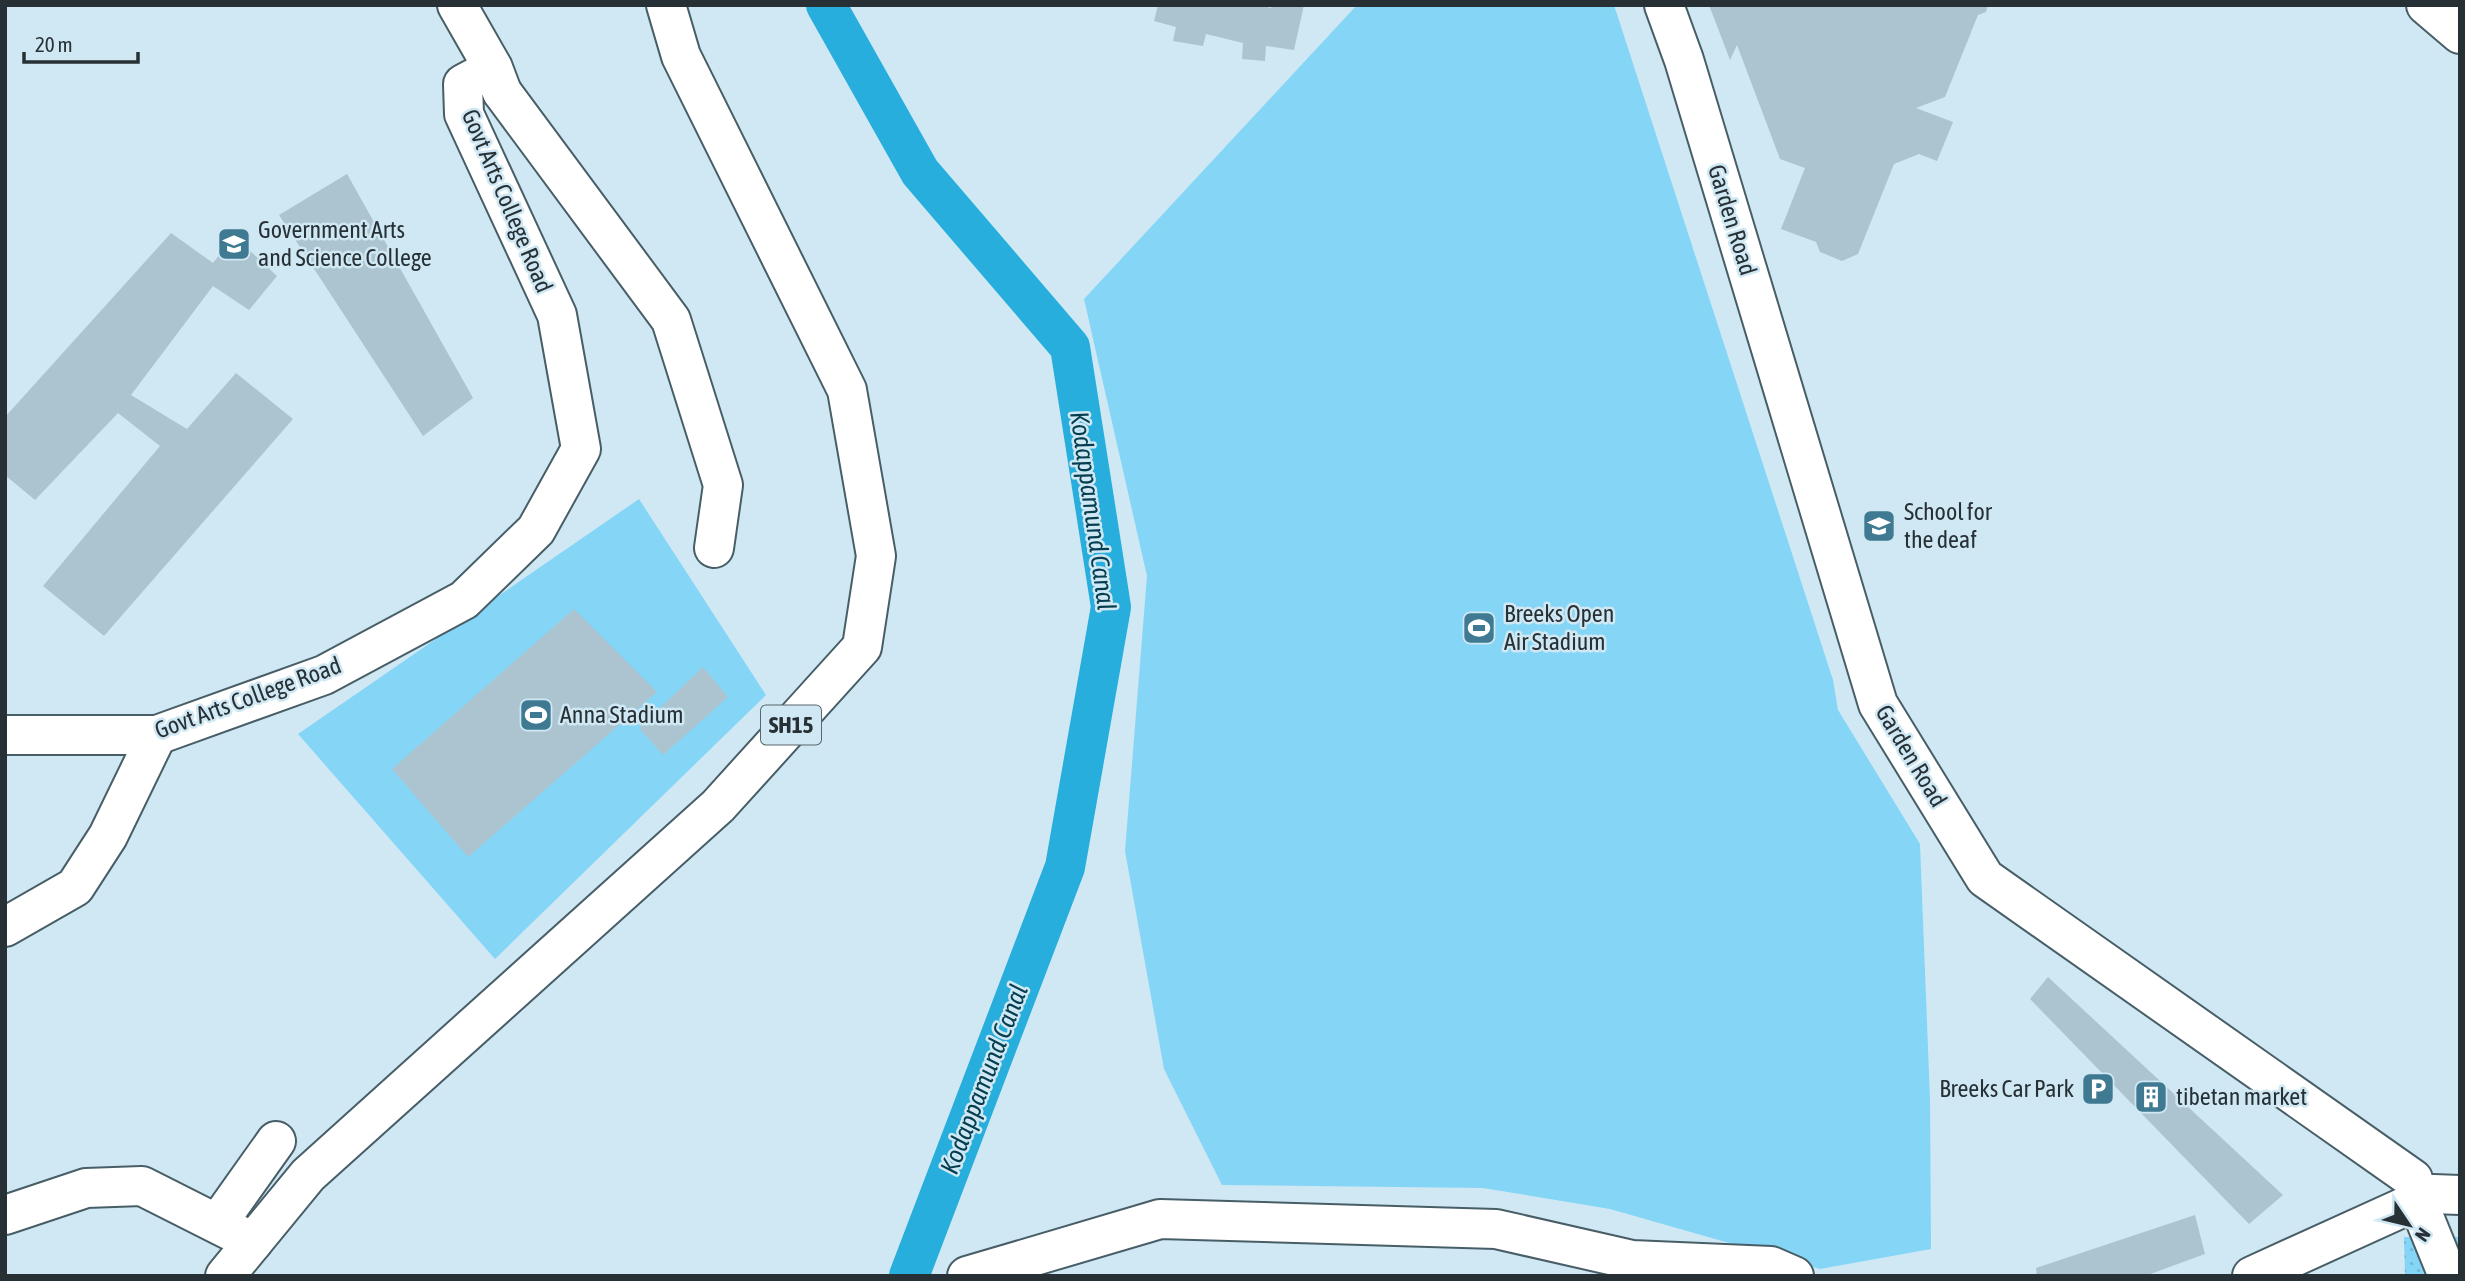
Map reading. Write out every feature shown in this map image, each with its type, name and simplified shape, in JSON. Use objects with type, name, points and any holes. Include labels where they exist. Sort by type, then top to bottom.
[{"type":"street","points":[[457,5],[498,80],[671,320],[723,485],[714,548]]},
{"type":"street","name":"SH15","points":[[225,1276],[308,1175],[718,806],[862,647],[876,556],[847,390],[681,56],[666,5]]},
{"type":"street","name":"Garden Road","points":[[1664,5],[1688,73],[1878,704],[1985,878],[2426,1197]]},
{"type":"street","points":[[2427,5],[2460,20]]},
{"type":"street","points":[[2427,5],[2460,34]]},
{"type":"street","points":[[2434,5],[2460,7]]},
{"type":"street","name":"Govt Arts College Road","points":[[5,735],[157,735],[324,675],[464,600],[536,530],[581,449],[556,315],[464,114],[463,84],[498,80]]},
{"type":"street","points":[[5,927],[75,887],[108,836],[157,735]]},
{"type":"street","points":[[217,1224],[276,1141]]},
{"type":"street","points":[[5,1215],[86,1188],[142,1186],[253,1242]]},
{"type":"street","points":[[2252,1276],[2426,1197],[2448,1276]]},
{"type":"street","points":[[967,1276],[1160,1219],[1496,1229],[1626,1268],[1771,1266],[1794,1276]]},
{"type":"shaded area","name":"Breeks Open Air Stadium","points":[[1357,5],[1614,5],[1833,680],[1838,710],[1920,844],[1930,1099],[1931,1249],[1820,1269],[1610,1209],[1483,1188],[1222,1185],[1164,1069],[1125,851],[1147,576],[1084,299]]},
{"type":"shaded area","name":"Anna Stadium","points":[[639,499],[766,695],[495,959],[298,734]]},
{"type":"shaded area","points":[[2404,1237],[2460,1237],[2460,1276],[2405,1276]]},
{"type":"building","points":[[1158,5],[1259,5],[1271,8],[1272,5],[1304,5],[1294,50],[1266,46],[1265,61],[1242,59],[1243,43],[1206,34],[1203,46],[1173,41],[1176,27],[1154,21]]},
{"type":"building","points":[[1709,5],[1988,5],[1986,12],[1978,15],[1945,97],[1916,108],[1953,122],[1937,161],[1919,154],[1894,164],[1858,254],[1842,261],[1820,252],[1816,242],[1781,229],[1805,168],[1780,159],[1737,45],[1730,60]]},
{"type":"building","points":[[347,174],[473,398],[423,436],[279,215]]},
{"type":"building","points":[[171,233],[213,263],[234,236],[277,276],[249,310],[213,286],[131,395],[187,429],[236,373],[293,419],[104,636],[43,586],[160,446],[118,413],[35,500],[5,475],[5,417]]},
{"type":"building","points":[[574,609],[657,692],[468,857],[392,769]]},
{"type":"building","points":[[703,667],[728,697],[663,755],[639,728]]},
{"type":"building","name":"tibetan market","points":[[2048,977],[2283,1195],[2249,1224],[2030,999]]},
{"type":"building","points":[[2195,1215],[2205,1254],[2145,1276],[2037,1276],[2036,1268]]},
{"type":"waterway","name":"Kodappamund Canal","points":[[826,5],[920,172],[1070,347],[1111,607],[1065,867],[909,1276]]},
{"type":"place","name":"Government Arts and Science College","points":[[234,244]]},
{"type":"place","name":"School for the deaf","points":[[1879,526]]},
{"type":"place","name":"Breeks Open Air Stadium","points":[[1479,628]]},
{"type":"place","name":"Anna Stadium","points":[[536,715]]},
{"type":"place","name":"Breeks Car Park","points":[[2098,1089]]},
{"type":"place","name":"tibetan market","points":[[2151,1097]]}]
